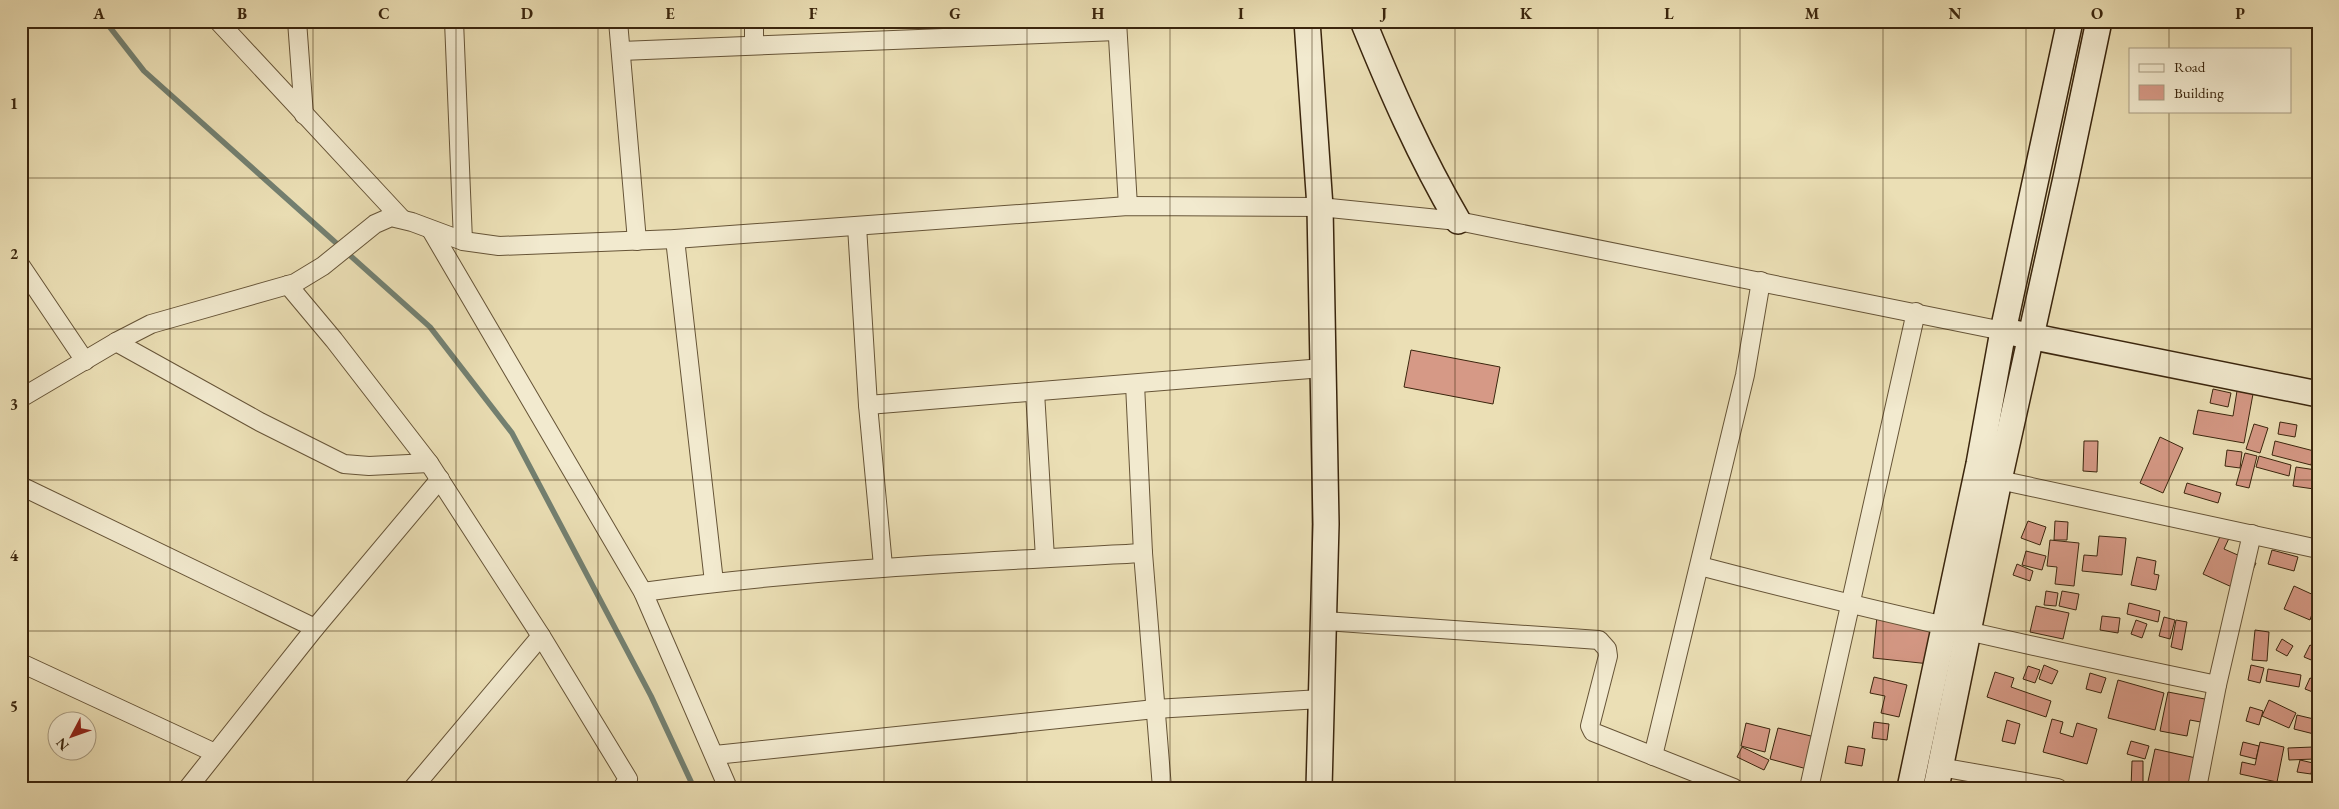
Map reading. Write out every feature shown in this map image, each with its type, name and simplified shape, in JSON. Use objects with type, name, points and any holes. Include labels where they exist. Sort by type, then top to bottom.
[{"type":"main road","points":[[1307,21],[1320,207],[1324,368],[1325,621],[1319,788]]},
{"type":"main road","points":[[1363,21],[1400,111],[1432,177],[1458,220]]},
{"type":"main road","points":[[1910,788],[1942,626],[1978,464],[2003,331],[2070,21]]},
{"type":"main road","points":[[1938,777],[1999,480],[2066,178],[2098,21]]},
{"type":"main road","points":[[2003,331],[2318,394]]},
{"type":"street","points":[[218,21],[401,218]]},
{"type":"street","points":[[297,21],[304,115]]},
{"type":"street","points":[[454,21],[463,241]]},
{"type":"street","points":[[618,21],[637,241]]},
{"type":"street","points":[[754,21],[754,45]]},
{"type":"street","points":[[621,51],[754,45],[939,29],[1117,26],[1128,206]]},
{"type":"street","points":[[21,398],[116,342],[169,318],[288,285],[323,266],[384,218],[401,218],[463,241],[499,246],[675,239],[1128,206],[1320,207],[1458,220],[2003,331]]},
{"type":"street","points":[[857,226],[868,405],[883,566]]},
{"type":"street","points":[[431,230],[643,592],[716,755],[728,788]]},
{"type":"street","points":[[675,239],[714,582]]},
{"type":"street","points":[[21,266],[85,361]]},
{"type":"street","points":[[1653,756],[1700,566],[1744,375],[1760,281]]},
{"type":"street","points":[[288,285],[334,340],[440,479],[540,636],[628,785]]},
{"type":"street","points":[[1809,788],[1848,605],[1916,312]]},
{"type":"street","points":[[116,342],[260,422],[344,464],[369,466],[429,463]]},
{"type":"street","points":[[868,405],[1324,368]]},
{"type":"street","points":[[1135,384],[1143,553],[1162,788]]},
{"type":"street","points":[[1035,392],[1046,558]]},
{"type":"street","points":[[195,785],[215,753],[315,628],[440,479]]},
{"type":"street","points":[[1999,480],[2318,548]]},
{"type":"street","points":[[21,486],[315,628]]},
{"type":"street","points":[[2197,788],[2216,685],[2252,534]]},
{"type":"street","points":[[643,592],[714,582],[883,566],[1143,553]]},
{"type":"street","points":[[1700,566],[1848,605],[1969,633],[2216,685]]},
{"type":"street","points":[[1325,621],[1599,640],[1607,649],[1608,656],[1590,726],[1592,730],[1734,788]]},
{"type":"street","points":[[413,788],[540,636]]},
{"type":"street","points":[[21,663],[215,753]]},
{"type":"street","points":[[716,755],[1155,709],[1321,699]]},
{"type":"street","points":[[1938,777],[2058,788]]},
{"type":"building","points":[[1411,350],[1500,367],[1493,404],[1404,387]]},
{"type":"building","points":[[2213,389],[2231,393],[2228,407],[2210,403]]},
{"type":"building","points":[[2237,391],[2253,394],[2244,443],[2193,434],[2198,410],[2233,416]]},
{"type":"building","points":[[2280,422],[2297,425],[2295,437],[2278,434]]},
{"type":"building","points":[[2254,424],[2268,428],[2260,453],[2246,449]]},
{"type":"building","points":[[2160,437],[2183,448],[2163,493],[2140,483]]},
{"type":"building","points":[[2084,441],[2098,441],[2097,472],[2083,471]]},
{"type":"building","points":[[2275,441],[2314,451],[2311,465],[2272,455]]},
{"type":"building","points":[[2227,450],[2242,452],[2240,468],[2225,466]]},
{"type":"building","points":[[2245,453],[2257,456],[2249,488],[2236,485]]},
{"type":"building","points":[[2259,456],[2291,465],[2289,476],[2256,467]]},
{"type":"building","points":[[2296,467],[2316,470],[2314,489],[2293,486]]},
{"type":"building","points":[[2187,483],[2221,493],[2218,503],[2184,493]]},
{"type":"building","points":[[2028,521],[2046,527],[2040,545],[2021,538]]},
{"type":"building","points":[[2055,521],[2068,522],[2067,540],[2054,540]]},
{"type":"building","points":[[2223,530],[2231,534],[2224,549],[2256,563],[2243,592],[2203,574]]},
{"type":"building","points":[[2099,536],[2126,538],[2122,575],[2082,571],[2084,555],[2097,556]]},
{"type":"building","points":[[2050,540],[2079,543],[2074,586],[2055,584],[2057,567],[2047,566]]},
{"type":"building","points":[[2272,550],[2298,557],[2294,571],[2268,564]]},
{"type":"building","points":[[2026,551],[2046,556],[2042,570],[2022,565]]},
{"type":"building","points":[[2137,557],[2156,561],[2154,574],[2159,575],[2156,590],[2131,585]]},
{"type":"building","points":[[2017,564],[2033,571],[2030,581],[2013,575]]},
{"type":"building","points":[[2294,586],[2318,597],[2310,620],[2284,609]]},
{"type":"building","points":[[2046,591],[2058,593],[2056,606],[2044,605]]},
{"type":"building","points":[[2062,591],[2079,594],[2076,610],[2059,606]]},
{"type":"building","points":[[2129,603],[2160,611],[2158,622],[2127,614]]},
{"type":"building","points":[[2036,606],[2069,613],[2063,639],[2030,632]]},
{"type":"building","points":[[1877,616],[1934,621],[1930,664],[1873,658]]},
{"type":"building","points":[[2102,616],[2120,618],[2118,633],[2100,630]]},
{"type":"building","points":[[2164,617],[2175,620],[2170,639],[2159,636]]},
{"type":"building","points":[[2136,620],[2147,624],[2142,638],[2131,634]]},
{"type":"building","points":[[2176,620],[2187,622],[2182,650],[2171,647]]},
{"type":"building","points":[[2255,630],[2269,632],[2267,661],[2252,660]]},
{"type":"building","points":[[2282,639],[2293,646],[2287,656],[2276,650]]},
{"type":"building","points":[[2310,645],[2318,649],[2316,662],[2304,657]]},
{"type":"building","points":[[2044,665],[2058,671],[2052,684],[2039,679]]},
{"type":"building","points":[[2251,665],[2264,668],[2260,683],[2248,680]]},
{"type":"building","points":[[2028,666],[2040,670],[2035,683],[2023,679]]},
{"type":"building","points":[[2268,669],[2301,675],[2299,687],[2266,681]]},
{"type":"building","points":[[1995,672],[2014,678],[2011,687],[2051,701],[2046,717],[1987,697]]},
{"type":"building","points":[[2090,673],[2106,678],[2101,693],[2086,689]]},
{"type":"building","points":[[1874,677],[1907,685],[1899,717],[1881,713],[1885,696],[1870,693]]},
{"type":"building","points":[[2310,678],[2318,681],[2318,694],[2305,689]]},
{"type":"building","points":[[2118,680],[2164,693],[2155,730],[2108,718]]},
{"type":"building","points":[[2168,692],[2210,700],[2206,723],[2190,720],[2187,736],[2160,731]]},
{"type":"building","points":[[2269,700],[2296,713],[2289,728],[2262,716]]},
{"type":"building","points":[[2250,707],[2263,711],[2259,725],[2246,721]]},
{"type":"building","points":[[2297,715],[2318,720],[2318,735],[2294,729]]},
{"type":"building","points":[[2052,719],[2063,722],[2060,733],[2073,737],[2077,723],[2097,729],[2087,764],[2043,752]]},
{"type":"building","points":[[2007,720],[2020,724],[2015,744],[2002,741]]},
{"type":"building","points":[[1874,722],[1889,724],[1887,740],[1872,738]]},
{"type":"building","points":[[1746,723],[1770,729],[1765,752],[1741,746]]},
{"type":"building","points":[[1778,728],[1815,737],[1807,769],[1770,759]]},
{"type":"building","points":[[2131,741],[2149,746],[2145,759],[2127,754]]},
{"type":"building","points":[[2243,742],[2259,746],[2256,759],[2240,755]]},
{"type":"building","points":[[2260,742],[2284,747],[2277,782],[2240,774],[2242,762],[2255,765]]},
{"type":"building","points":[[1848,746],[1865,749],[1862,766],[1845,763]]},
{"type":"building","points":[[1742,747],[1769,760],[1764,770],[1737,757]]},
{"type":"building","points":[[2313,747],[2314,759],[2289,760],[2288,748]]},
{"type":"building","points":[[2155,749],[2196,758],[2189,788],[2147,786]]},
{"type":"building","points":[[2300,760],[2313,763],[2311,774],[2297,772]]},
{"type":"building","points":[[2132,761],[2143,761],[2143,788],[2131,788]]},
{"type":"building","points":[[1980,778],[2016,788],[1978,788]]},
{"type":"waterway","points":[[105,21],[144,71],[430,327],[512,433],[651,696],[694,788]]}]
